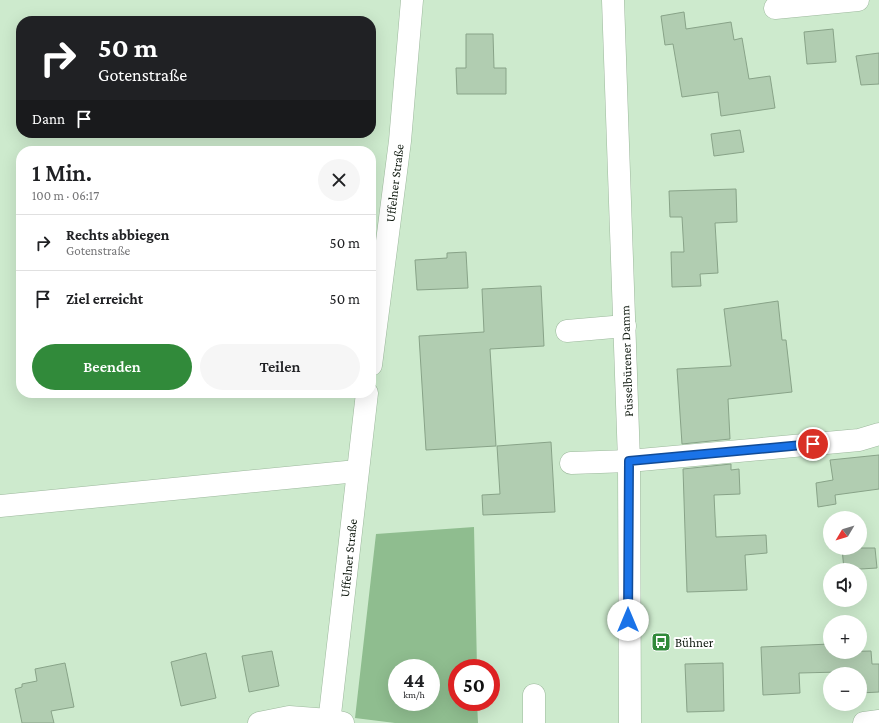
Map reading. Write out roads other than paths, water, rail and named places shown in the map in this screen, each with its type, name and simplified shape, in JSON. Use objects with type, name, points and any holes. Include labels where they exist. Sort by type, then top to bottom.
[{"type":"street","name":"Uffelner Straße","points":[[376,326],[400,141],[412,0]]},
{"type":"street","name":"Püsselbürener Damm","points":[[613,0],[629,461],[630,723]]},
{"type":"street","points":[[775,8],[858,0]]},
{"type":"street","points":[[567,332],[625,326]]},
{"type":"street","name":"Uffelner Straße","points":[[334,722],[357,471],[366,398]]},
{"type":"street","points":[[571,463],[629,461],[859,440],[879,434]]},
{"type":"street","points":[[0,506],[357,471]]},
{"type":"street","points":[[534,695],[534,723]]},
{"type":"street","points":[[259,723],[289,717],[334,722]]},
{"type":"street","points":[[864,723],[879,721]]},
{"type":"place","name":"Bühner","points":[[661,642]]}]
